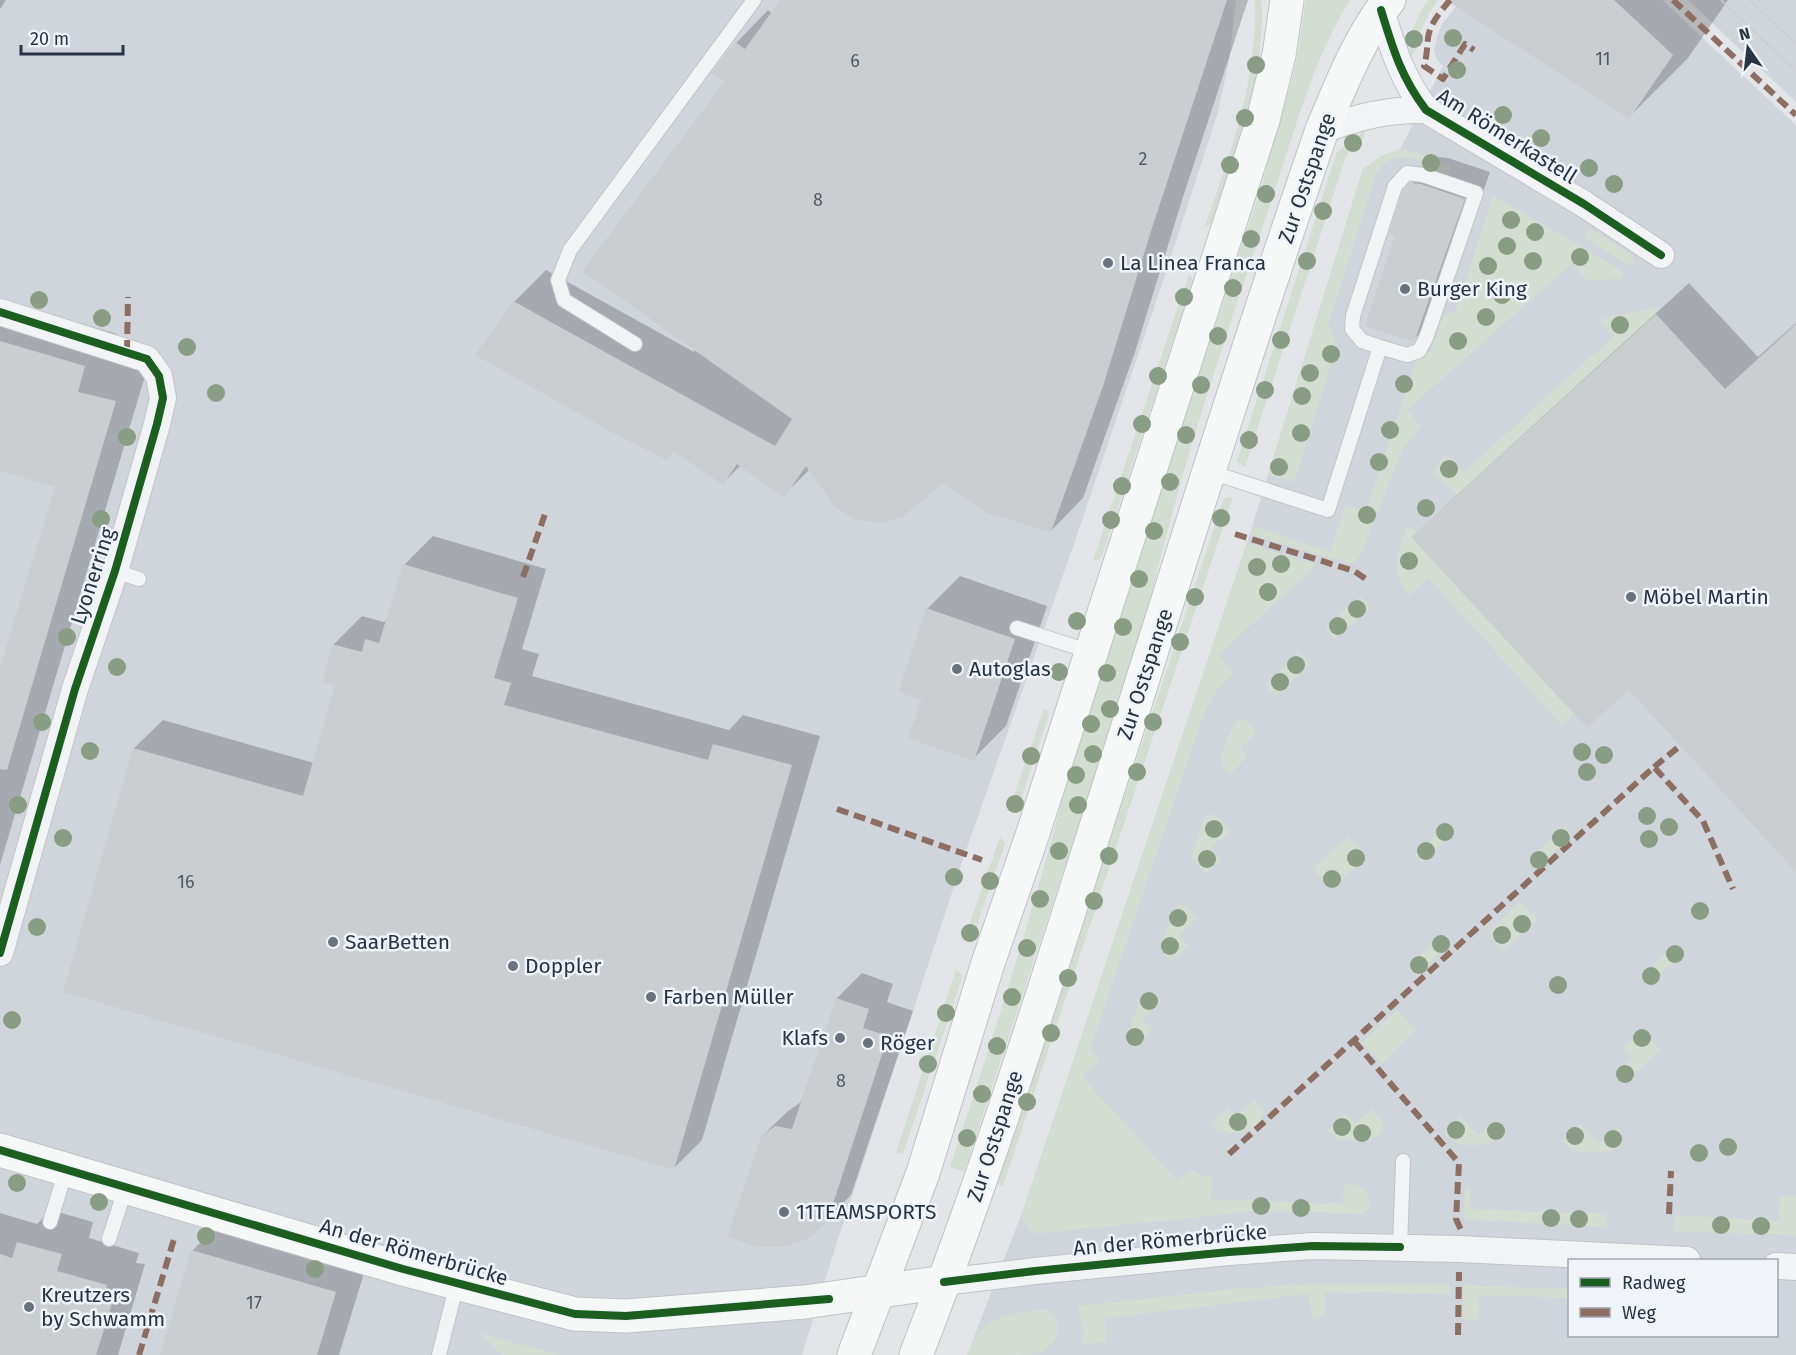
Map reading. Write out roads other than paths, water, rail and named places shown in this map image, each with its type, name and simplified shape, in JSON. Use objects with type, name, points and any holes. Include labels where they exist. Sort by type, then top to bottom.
[{"type":"main road","points":[[854,1355],[922,1173],[988,963],[1263,120],[1279,55],[1287,0]]},
{"type":"main road","name":"Zur Ostspange","points":[[916,1355],[978,1190],[1322,130],[1344,75],[1363,38],[1385,5]]},
{"type":"main road","name":"An der Römerbrücke","points":[[0,1150],[457,1283],[575,1314],[626,1316],[805,1302],[944,1282]]},
{"type":"street","name":"Am Römerkastell","points":[[1385,5],[1397,61],[1411,91],[1426,110],[1584,204],[1661,255]]},
{"type":"street","name":"Am Römerkastell","points":[[1322,130],[1359,117],[1400,110],[1426,110]]},
{"type":"street","name":"Lyonerring","points":[[0,312],[147,359],[159,376],[163,398],[115,571],[75,689],[0,953]]},
{"type":"street","name":"An der Römerbrücke","points":[[944,1282],[1229,1252],[1313,1246],[1400,1247],[1665,1259]]},
{"type":"street","points":[[1778,1266],[1796,1267]]},
{"type":"lane","points":[[635,344],[564,300],[558,280],[570,250],[754,0]]},
{"type":"lane","points":[[1407,173],[1423,175],[1476,193],[1419,351],[1407,355],[1380,347],[1362,341],[1352,329],[1353,316],[1395,186],[1407,173]]},
{"type":"lane","points":[[1210,472],[1328,510],[1380,347]]},
{"type":"lane","points":[[115,571],[140,579]]},
{"type":"lane","points":[[1017,628],[1090,652]]},
{"type":"lane","points":[[1400,1247],[1403,1161]]},
{"type":"lane","points":[[50,1222],[67,1169]]},
{"type":"lane","points":[[109,1239],[126,1187]]},
{"type":"lane","points":[[438,1355],[457,1283]]},
{"type":"tram line","points":[[1721,0],[1796,71]]},
{"type":"tram line","points":[[1749,0],[1796,44]]},
{"type":"place","name":"La Linea Franca","points":[[1108,263]]},
{"type":"place","name":"Burger King","points":[[1405,289]]},
{"type":"place","name":"Möbel Martin","points":[[1631,597]]},
{"type":"place","name":"Autoglas","points":[[957,669]]},
{"type":"place","name":"SaarBetten","points":[[333,942]]},
{"type":"place","name":"Doppler","points":[[513,966]]},
{"type":"place","name":"Farben Müller","points":[[651,997]]},
{"type":"place","name":"Klafs","points":[[840,1038]]},
{"type":"place","name":"Röger","points":[[868,1043]]},
{"type":"place","name":"11TEAMSPORTS","points":[[784,1212]]},
{"type":"place","name":"Kreutzers by Schwamm","points":[[29,1307]]}]
